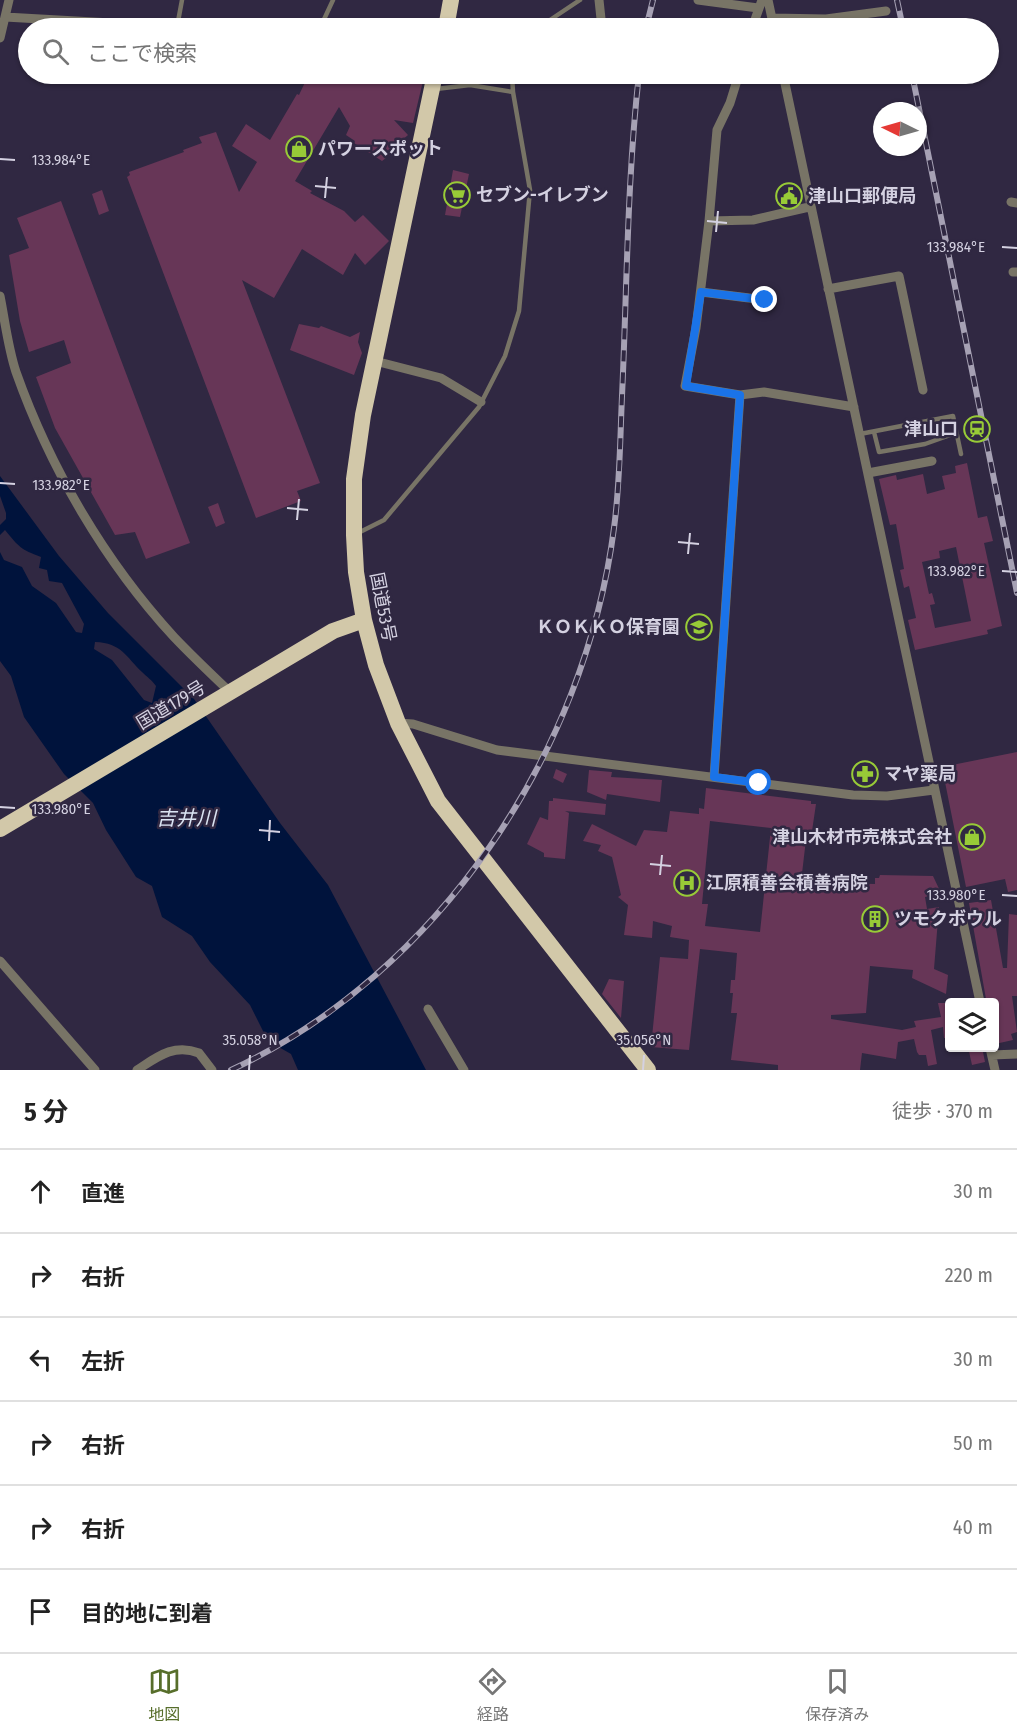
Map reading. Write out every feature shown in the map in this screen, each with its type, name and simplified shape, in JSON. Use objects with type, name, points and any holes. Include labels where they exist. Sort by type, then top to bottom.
[{"type":"highway","points":[[448,18],[451,0]]},
{"type":"highway","name":"国道53号","points":[[433,84],[363,415],[354,479],[356,572],[364,620],[376,665],[398,723],[438,801],[648,1070]]},
{"type":"highway","name":"国道179号","points":[[0,829],[333,631],[364,620]]},
{"type":"street","points":[[0,38],[9,0]]},
{"type":"street","points":[[599,0],[601,18]]},
{"type":"street","points":[[698,0],[760,4]]},
{"type":"street","points":[[768,0],[772,18]]},
{"type":"street","points":[[834,18],[886,11]]},
{"type":"street","points":[[5,17],[22,18]]},
{"type":"street","points":[[736,84],[717,130],[701,292],[686,386],[740,395],[764,392],[854,406]]},
{"type":"street","points":[[785,84],[809,207],[854,406],[980,998]]},
{"type":"street","points":[[709,221],[753,220],[809,207]]},
{"type":"street","points":[[828,289],[899,276],[923,390]]},
{"type":"street","points":[[701,292],[765,300]]},
{"type":"street","points":[[0,296],[16,370],[44,439],[83,513],[135,589],[174,637],[230,692]]},
{"type":"street","points":[[375,361],[441,378],[481,402]]},
{"type":"street","points":[[714,777],[740,395]]},
{"type":"street","points":[[868,473],[932,461]]},
{"type":"street","points":[[398,723],[413,724],[497,750],[853,795],[887,796],[934,790]]},
{"type":"street","points":[[0,961],[55,1021],[95,1070]]},
{"type":"street","points":[[428,1009],[464,1070]]},
{"type":"street","points":[[137,1070],[162,1053],[175,1049],[199,1053],[212,1070]]},
{"type":"street","points":[[991,1052],[995,1070]]},
{"type":"street","points":[[999,1052],[1017,1054]]},
{"type":"lane","points":[[179,18],[182,0]]},
{"type":"lane","points":[[325,18],[333,0]]},
{"type":"lane","points":[[553,18],[580,0]]},
{"type":"lane","points":[[437,84],[443,90],[470,85],[513,92]]},
{"type":"lane","points":[[354,535],[364,533],[384,520],[481,402],[505,356],[519,311],[530,190],[513,84]]},
{"type":"lane","points":[[860,434],[953,417],[961,454]]},
{"type":"lane","points":[[874,432],[879,452],[925,444],[956,432]]},
{"type":"water","name":"吉井川","points":[[0,476],[59,556],[108,613],[194,699],[280,823],[328,885],[426,1070],[298,1070],[291,1054],[268,1041],[250,1005],[210,962],[192,936],[162,917],[152,886],[136,877],[106,830],[93,803],[64,774],[24,717],[11,676],[0,661],[0,552],[4,560],[22,567],[32,586],[56,603],[76,632],[82,633],[84,624],[62,583],[49,581],[47,570],[39,568],[41,557],[21,547],[5,530],[0,535],[0,525],[6,519],[6,513],[0,496]],"holes":[[[95,642],[104,643],[123,652],[156,686],[152,703],[144,700],[112,660],[94,649]]]},
{"type":"building","points":[[304,84],[422,84],[413,123],[394,120],[408,135],[392,149],[394,152],[382,161],[354,143],[355,141],[346,135],[350,126],[339,107],[295,181],[312,191],[310,193],[344,211],[355,222],[363,215],[389,241],[365,265],[355,253],[343,275],[302,249],[274,298],[242,280],[320,483],[297,491],[301,501],[256,518],[127,177],[130,175],[129,172],[184,152],[183,150],[202,143],[199,137],[216,132],[239,192],[257,162],[232,146],[246,124],[270,140],[297,94],[299,95]]},
{"type":"building","name":"セブン-イレブン","points":[[453,170],[469,174],[460,217],[445,215]]},
{"type":"building","points":[[102,190],[109,211],[99,215],[92,194]]},
{"type":"building","points":[[61,201],[190,543],[146,559],[135,532],[115,535],[55,428],[36,377],[71,363],[64,340],[29,352],[20,321],[9,255],[29,248],[17,218]]},
{"type":"building","points":[[299,324],[319,328],[321,326],[350,337],[360,332],[358,342],[362,353],[354,375],[290,350]]},
{"type":"building","points":[[967,463],[978,518],[987,516],[993,541],[984,543],[1002,626],[987,630],[988,634],[915,650],[908,620],[916,618],[909,586],[904,588],[900,570],[904,569],[896,524],[890,525],[879,479],[896,475],[897,480],[923,474],[927,494],[945,489],[942,476],[956,473],[955,466]],"holes":[[[956,547],[971,621],[935,628],[930,605],[935,604],[932,593],[929,594],[922,562],[940,558],[939,551]]]},
{"type":"building","points":[[218,503],[225,523],[216,527],[208,507]]},
{"type":"building","points":[[1017,752],[1017,890],[1008,892],[1005,879],[966,887],[942,767]]},
{"type":"building","points":[[556,769],[567,774],[563,783],[553,778]]},
{"type":"building","points":[[589,770],[612,772],[611,777],[662,780],[660,802],[607,794],[606,800],[587,792]]},
{"type":"building","points":[[706,788],[811,801],[811,804],[816,804],[812,831],[807,831],[801,882],[875,884],[875,878],[879,878],[880,875],[933,876],[941,893],[925,897],[927,909],[939,907],[934,969],[948,975],[946,994],[912,978],[913,970],[870,966],[866,1013],[831,1015],[831,1019],[902,1030],[916,1027],[914,1021],[941,1017],[938,1003],[945,1003],[945,1038],[943,1027],[931,1030],[937,1064],[928,1066],[926,1055],[919,1055],[917,1052],[914,1039],[898,1042],[896,1059],[862,1053],[860,1070],[778,1070],[778,1065],[731,1060],[737,1013],[731,1013],[733,993],[730,993],[731,980],[735,980],[737,953],[700,949],[689,1050],[651,1047],[660,957],[688,959],[689,940],[670,937],[672,926],[653,921],[652,938],[624,935],[628,905],[618,897],[621,895],[612,857],[598,851],[601,845],[583,841],[592,824],[636,846],[644,830],[667,832],[670,811],[699,814],[699,808],[704,809]],"holes":[[[710,821],[771,828],[760,932],[705,926],[708,904],[702,904]]]},
{"type":"building","points":[[553,798],[606,804],[605,815],[565,811],[569,813],[565,859],[544,857],[544,853],[527,844],[540,817],[548,820],[549,801],[553,801]]},
{"type":"building","points":[[991,900],[1003,968],[1007,968],[1009,914],[1017,915],[1017,996],[1012,996],[1017,1032],[1011,1034],[1013,1040],[999,1043],[999,998],[986,998],[969,903]]},
{"type":"building","points":[[609,979],[624,981],[621,1018],[602,994]]},
{"type":"building","points":[[969,1052],[983,1052],[985,1062],[972,1065]]},
{"type":"railway","points":[[648,18],[653,0]]},
{"type":"railway","points":[[897,0],[901,18]]},
{"type":"railway","points":[[231,1070],[306,1028],[375,976],[436,915],[490,847],[535,773],[571,694],[598,612],[616,512],[630,194],[638,84]]},
{"type":"railway","points":[[914,84],[1017,593]]},
{"type":"place","name":"パワースポット","points":[[299,149]]},
{"type":"place","name":"セブン-イレブン","points":[[457,195]]},
{"type":"place","name":"津山口郵便局","points":[[789,196]]},
{"type":"place","name":"津山口","points":[[977,429]]},
{"type":"place","name":"ＫＯＫＫＯ保育園","points":[[699,627]]},
{"type":"place","name":"マヤ薬局","points":[[865,774]]},
{"type":"place","name":"津山木材市売株式会社","points":[[972,837]]},
{"type":"place","name":"江原積善会積善病院","points":[[687,883]]},
{"type":"place","name":"ツモクボウル","points":[[875,919]]},
{"type":"route","points":[[759,783],[714,777],[740,395],[686,386],[701,292],[765,300]]}]
